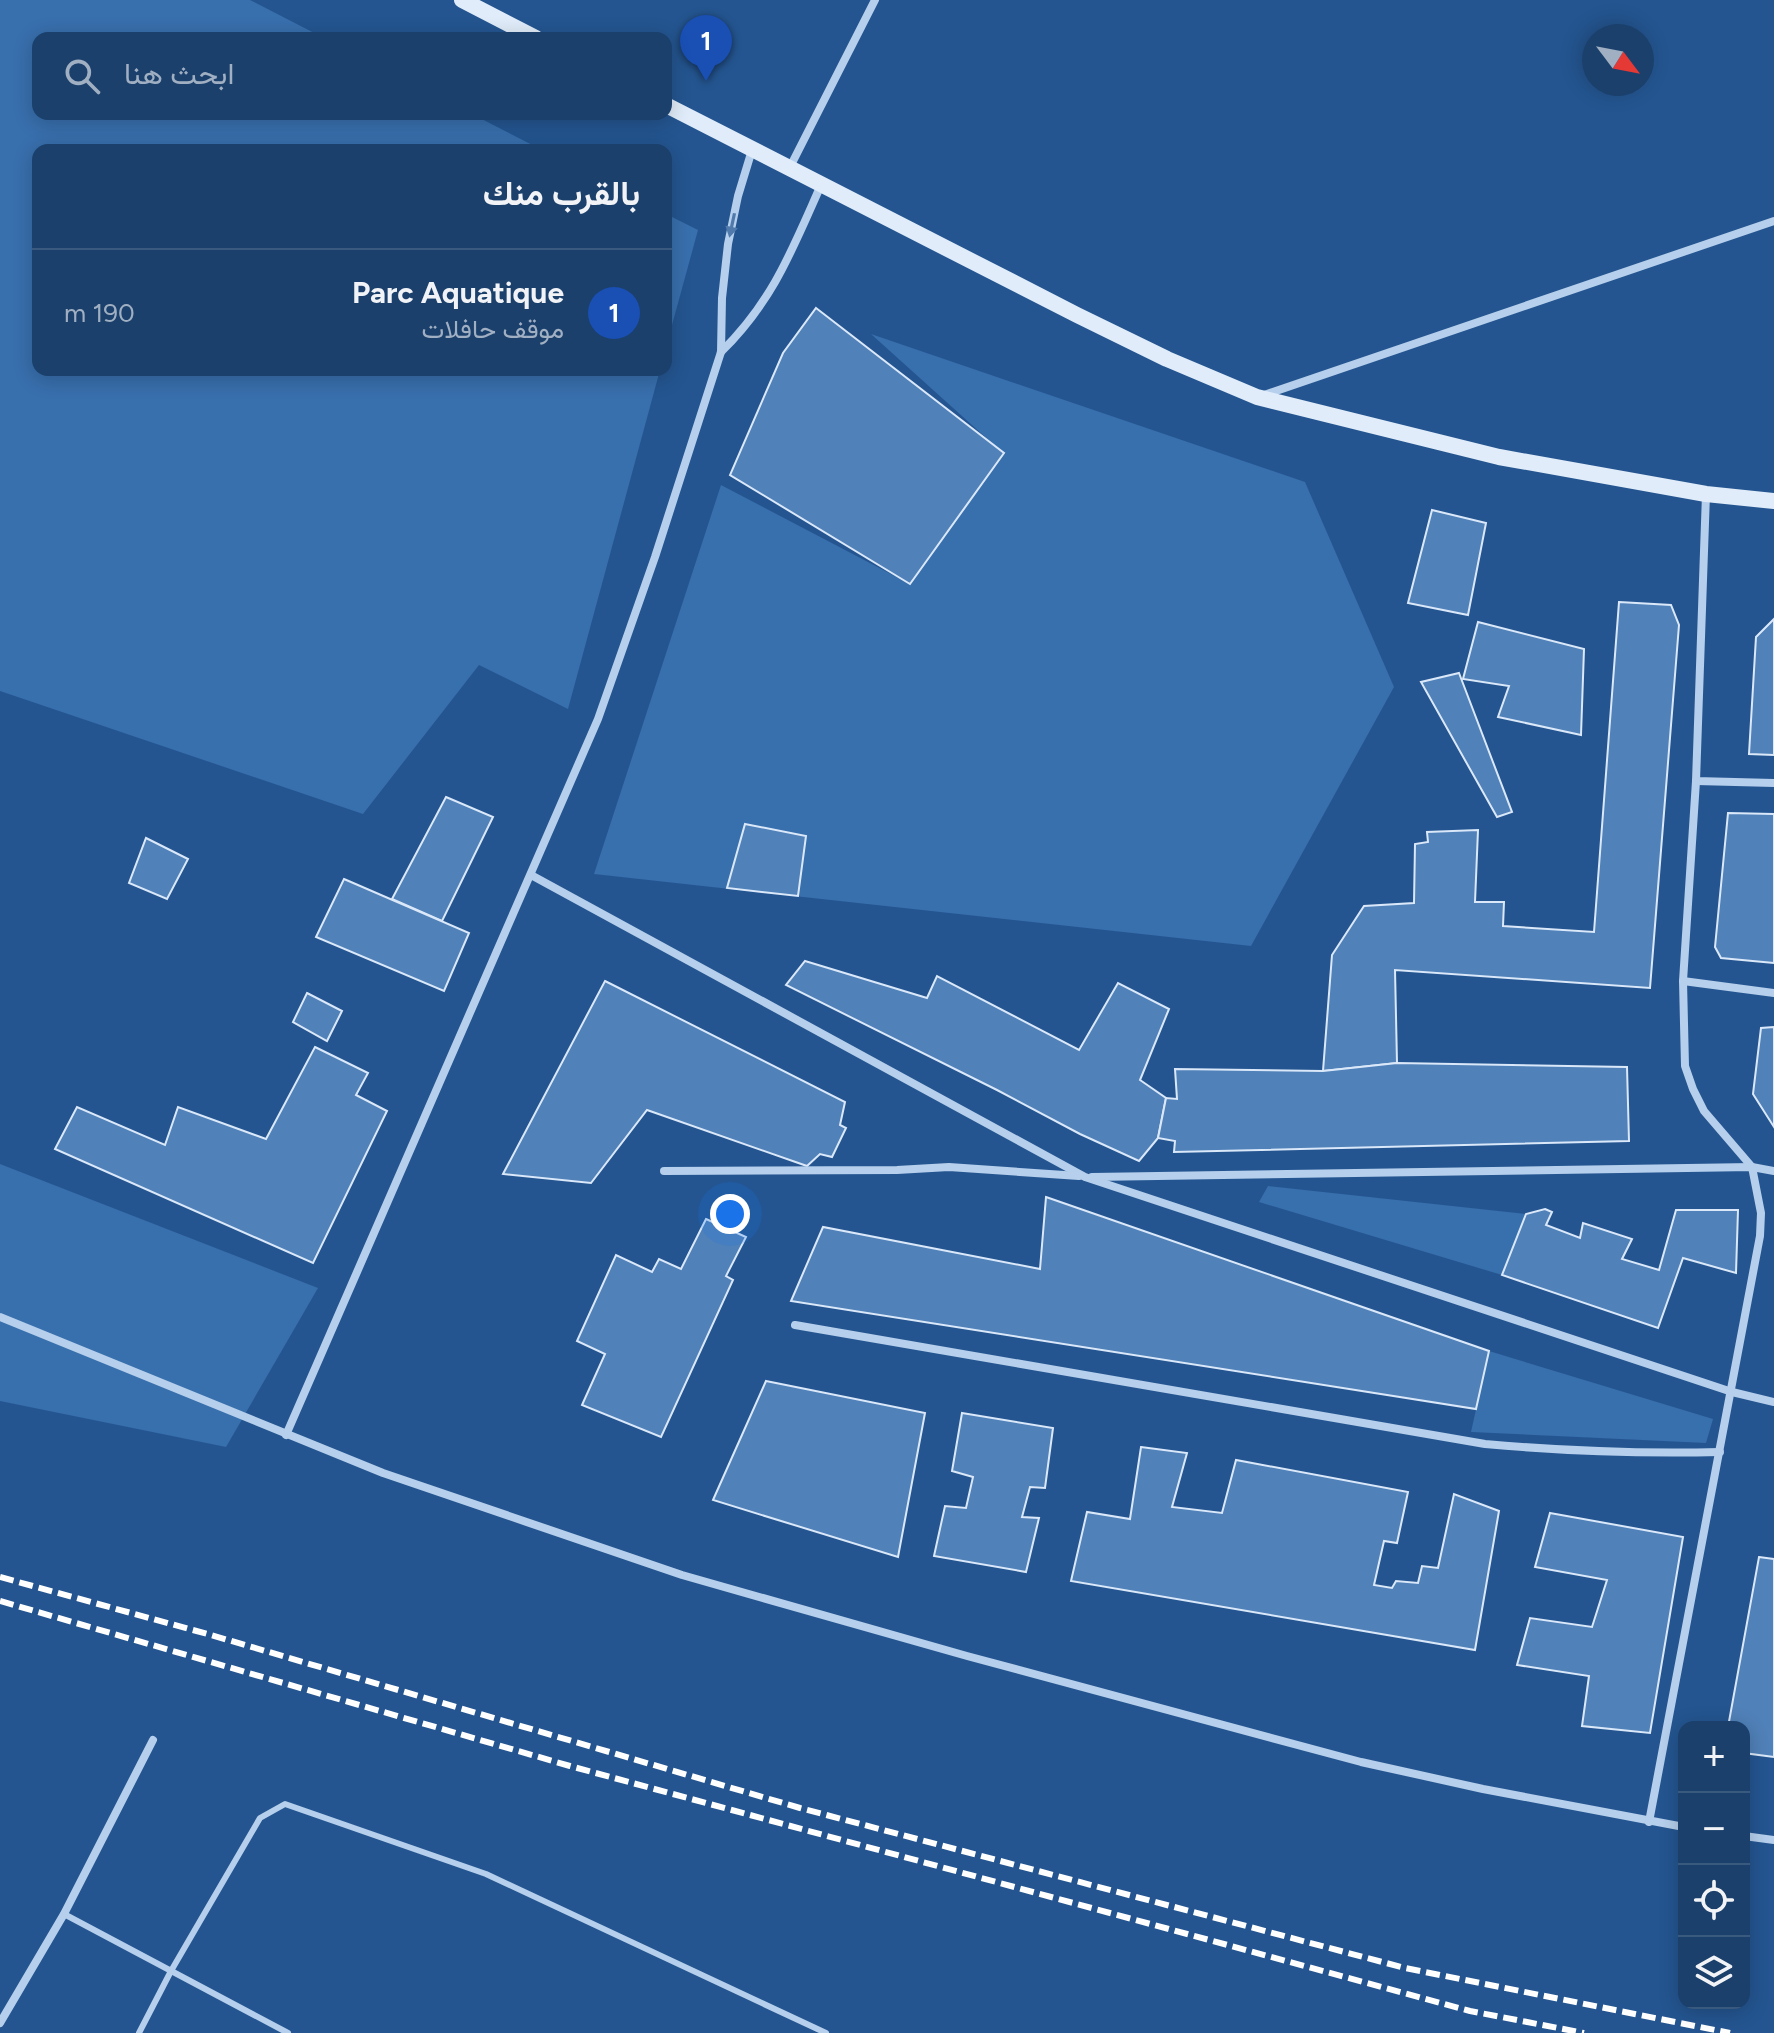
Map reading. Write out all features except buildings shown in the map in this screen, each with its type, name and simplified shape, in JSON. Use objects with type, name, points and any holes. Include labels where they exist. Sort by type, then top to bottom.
[{"type":"main road","points":[[462,0],[524,32]]},
{"type":"main road","points":[[672,108],[1167,359],[1257,397],[1499,457],[1706,494],[1774,501]]},
{"type":"street","points":[[789,169],[875,0]]},
{"type":"street","points":[[286,1435],[598,719],[655,557],[721,352],[722,298],[728,244],[752,150]]},
{"type":"street","points":[[721,352],[745,328],[774,288],[821,185]]},
{"type":"street","points":[[1257,397],[1774,221]]},
{"type":"street","points":[[1649,1822],[1760,1236],[1760,1201],[1752,1167],[1704,1111],[1685,1066],[1683,981],[1696,781],[1706,494]]},
{"type":"street","points":[[1696,781],[1774,783]]},
{"type":"street","points":[[531,875],[1085,1177],[1732,1392],[1774,1402]]},
{"type":"street","points":[[1683,981],[1774,993]]},
{"type":"street","points":[[664,1171],[915,1170],[949,1167],[1085,1177],[1752,1167],[1774,1171]]},
{"type":"street","points":[[0,1317],[286,1435],[493,1513],[682,1575],[1361,1762],[1678,1826]]},
{"type":"street","points":[[795,1325],[1485,1444],[1641,1454],[1720,1452]]},
{"type":"street","points":[[0,2023],[64,1914],[153,1740]]},
{"type":"street","points":[[1750,1837],[1774,1840]]},
{"type":"lane","points":[[139,2033],[171,1971],[260,1818],[285,1804],[486,1874],[826,2033]]},
{"type":"lane","points":[[64,1914],[288,2033]]},
{"type":"shaded area","points":[[0,0],[250,0],[312,32],[32,32],[32,120],[484,120],[530,144],[32,144],[32,376],[658,376],[568,709],[479,665],[363,814],[0,691]]},
{"type":"shaded area","points":[[672,217],[698,230],[672,325]]},
{"type":"shaded area","points":[[871,334],[1305,482],[1394,687],[1251,946],[594,874],[721,485],[910,584],[1003,453]]},
{"type":"shaded area","points":[[0,1164],[318,1288],[226,1447],[0,1401]]},
{"type":"shaded area","points":[[1268,1186],[1526,1214],[1502,1275],[1259,1202]]},
{"type":"shaded area","points":[[1489,1351],[1713,1419],[1706,1443],[1471,1432]]},
{"type":"railway","points":[[0,1577],[211,1635],[800,1808],[1405,1968],[1730,2033]]},
{"type":"railway","points":[[0,1601],[570,1766],[1470,2011],[1584,2033]]},
{"type":"place","name":"Parc Aquatique","points":[[706,81]]}]
